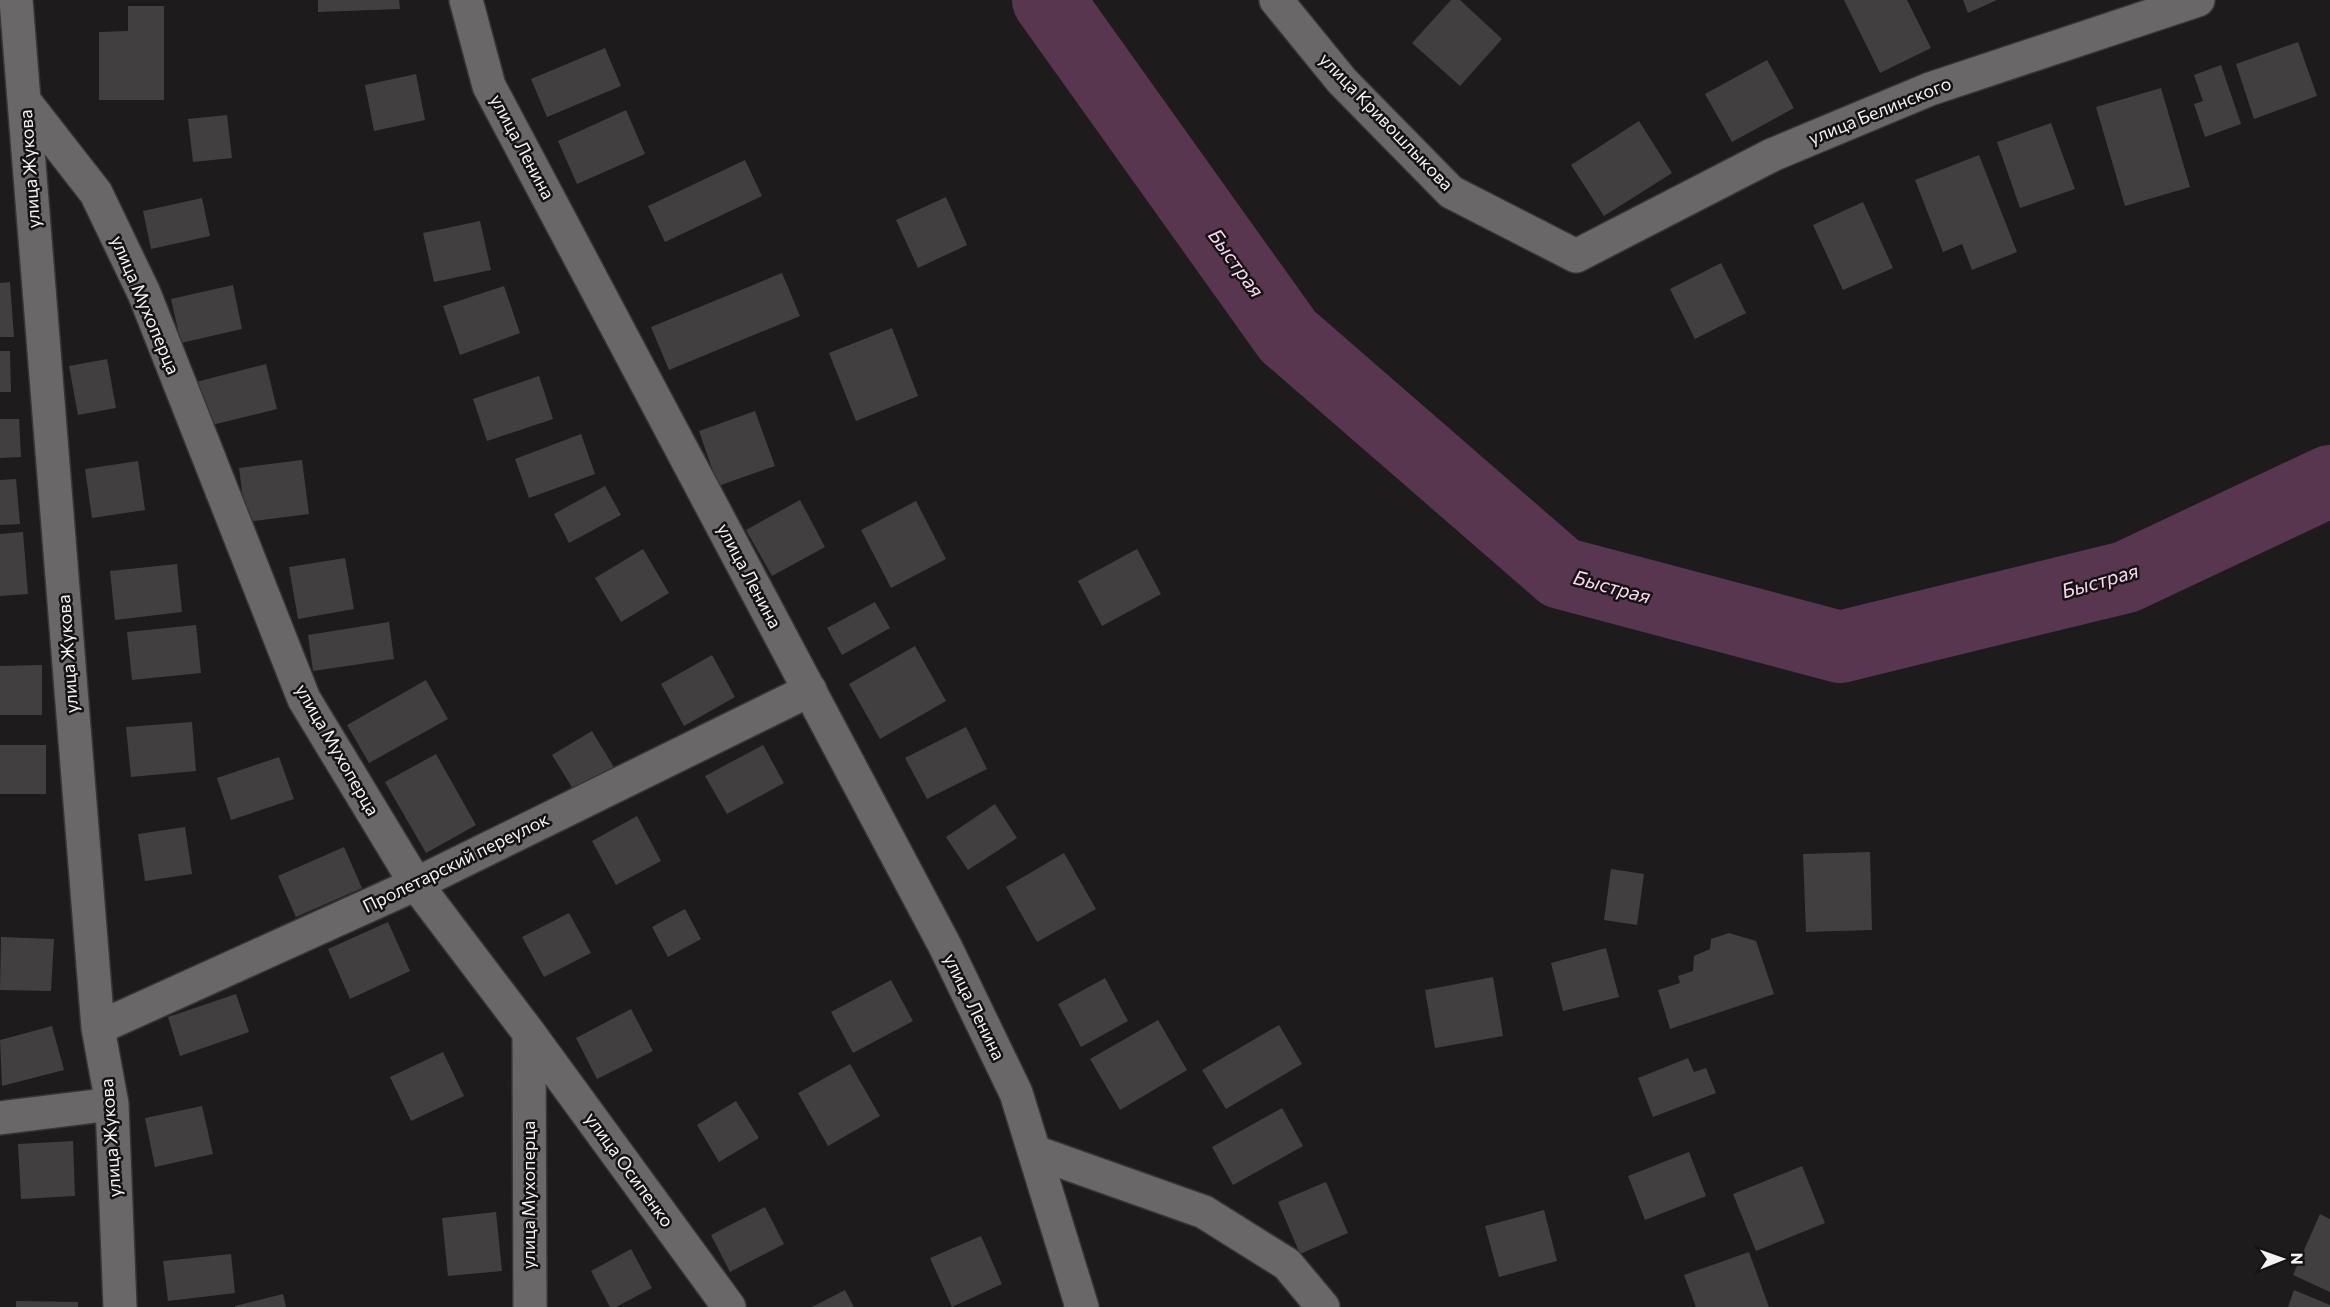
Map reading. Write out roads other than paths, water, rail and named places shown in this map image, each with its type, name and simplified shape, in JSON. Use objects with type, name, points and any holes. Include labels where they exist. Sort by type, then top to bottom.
[{"type":"street","name":"улица Жукова","points":[[16,0],[98,1028],[112,1104],[120,1307]]},
{"type":"street","name":"улица Ленина","points":[[466,0],[489,86],[945,946],[1016,1093],[1082,1307]]},
{"type":"street","name":"улица Кривошлыкова","points":[[1276,0],[1342,81],[1451,192],[1576,256]]},
{"type":"street","name":"улица Белинского","points":[[1576,256],[1772,154],[1930,89],[2198,0]]},
{"type":"street","name":"улица Мухоперца","points":[[25,102],[96,193],[144,293],[304,699],[416,884],[529,1033],[530,1307]]},
{"type":"street","name":"Пролетарский переулок","points":[[98,1028],[416,884],[810,690]]},
{"type":"street","name":"улица Осипенко","points":[[529,1033],[729,1307]]},
{"type":"street","points":[[0,1118],[112,1104]]},
{"type":"street","points":[[1035,1152],[1204,1212],[1287,1264],[1323,1307]]},
{"type":"waterway","name":"Быстрая","points":[[1048,0],[1288,336],[1561,573],[1840,647],[2126,577],[2330,481]]}]
